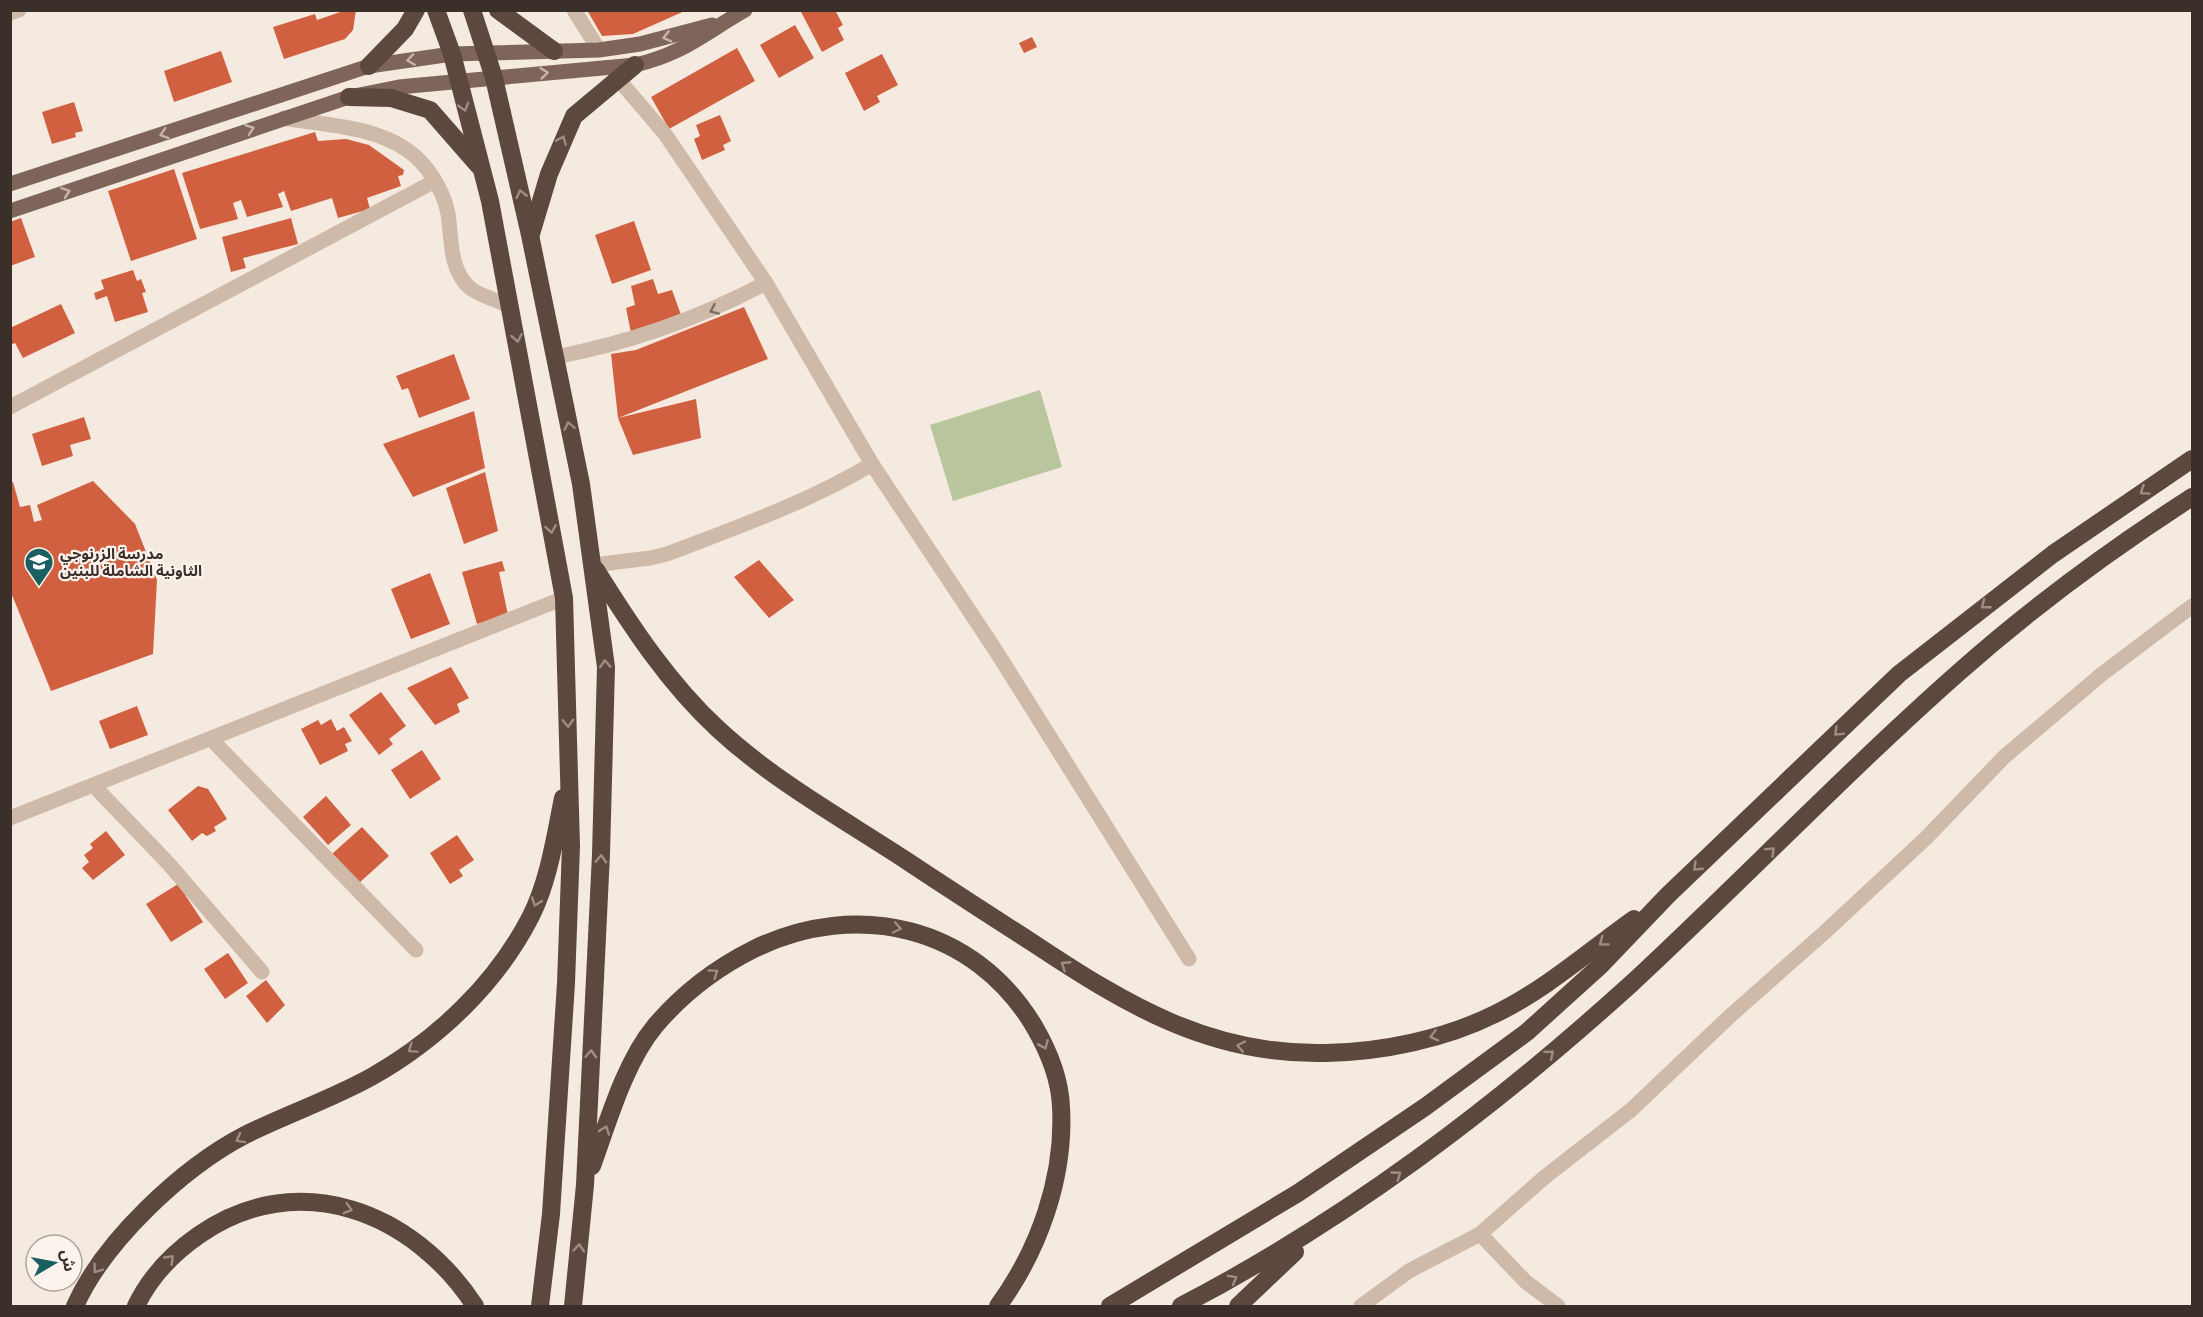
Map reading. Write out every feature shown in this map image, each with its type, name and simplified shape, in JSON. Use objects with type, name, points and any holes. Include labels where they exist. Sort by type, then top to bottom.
[{"type":"highway","points":[[369,66],[405,29],[416,10]]},
{"type":"highway","points":[[436,10],[452,54],[457,81],[482,170],[511,306],[564,598],[571,846],[566,983],[551,1214],[540,1306]]},
{"type":"highway","points":[[472,10],[494,78],[531,235],[581,484],[606,667],[602,854],[585,1185],[573,1306]]},
{"type":"highway","points":[[498,10],[554,51]]},
{"type":"highway","points":[[531,235],[549,174],[568,125],[582,106],[620,80],[634,65]]},
{"type":"highway","points":[[349,97],[391,98],[430,110],[482,170]]},
{"type":"highway","points":[[1110,1306],[1298,1193],[1488,1062],[1564,1000],[1668,895],[1899,674],[2053,554],[2193,459]]},
{"type":"highway","points":[[1181,1306],[1321,1227],[1435,1148],[1565,1041],[1690,928],[1919,708],[2002,636],[2088,568],[2193,496]]},
{"type":"highway","points":[[593,565],[639,636],[663,668],[696,707],[748,754],[1095,985],[1157,1018],[1201,1035],[1257,1049],[1327,1053],[1362,1050],[1435,1036],[1496,1014],[1524,998],[1668,895]]},
{"type":"highway","points":[[75,1306],[81,1292],[114,1245],[163,1194],[205,1158],[247,1135],[374,1075],[451,1020],[466,1004],[511,950],[532,915],[553,847],[570,764]]},
{"type":"highway","points":[[585,1185],[634,1062],[653,1028],[693,988],[740,956],[784,937],[820,926],[868,923],[915,932],[959,951],[997,980],[1014,997],[1040,1037],[1057,1082],[1061,1106],[1061,1129],[1050,1198],[1031,1250],[998,1306]]},
{"type":"highway","points":[[136,1306],[160,1269],[208,1228],[246,1211],[266,1206],[308,1202],[351,1209],[373,1216],[404,1233],[448,1270],[475,1306]]},
{"type":"highway","points":[[1238,1306],[1321,1227]]},
{"type":"main road","points":[[10,211],[283,117],[349,97],[399,87],[634,65],[663,58],[690,46],[745,10]]},
{"type":"main road","points":[[10,184],[369,66],[486,51],[598,50],[640,44],[724,22]]},
{"type":"street","points":[[10,13],[19,10]]},
{"type":"street","points":[[574,10],[598,50]]},
{"type":"street","points":[[620,80],[665,134],[766,283],[872,464],[996,651],[1189,959]]},
{"type":"street","points":[[283,117],[359,131],[392,141],[409,150],[435,180],[447,212],[452,257],[460,275],[470,288],[511,306]]},
{"type":"street","points":[[10,407],[435,180]]},
{"type":"street","points":[[555,357],[599,349],[653,334],[726,304],[766,283]]},
{"type":"street","points":[[593,565],[667,554],[792,507],[830,489],[872,464]]},
{"type":"street","points":[[10,818],[564,598]]},
{"type":"street","points":[[1361,1306],[1409,1271],[1480,1234],[1661,1083],[1730,1016],[1825,932],[1926,837],[2004,757],[2102,674],[2193,606]]},
{"type":"street","points":[[211,739],[416,950]]},
{"type":"street","points":[[93,785],[168,863],[262,972]]},
{"type":"street","points":[[1480,1234],[1526,1282],[1558,1306]]},
{"type":"green space","points":[[1040,390],[1062,467],[953,501],[930,425]]},
{"type":"building","points":[[346,10],[356,10],[353,30],[345,39],[284,59],[273,27],[315,14],[317,20]]},
{"type":"building","points":[[587,10],[687,10],[633,34],[602,36]]},
{"type":"building","points":[[800,10],[835,10],[843,25],[838,28],[844,40],[822,52]]},
{"type":"building","points":[[795,25],[814,58],[779,78],[760,45]]},
{"type":"building","points":[[1032,37],[1037,47],[1024,53],[1019,43]]},
{"type":"building","points":[[737,48],[755,81],[669,129],[651,97]]},
{"type":"building","points":[[221,51],[232,82],[174,102],[164,71]]},
{"type":"building","points":[[882,54],[898,85],[877,96],[880,102],[864,111],[845,73]]},
{"type":"building","points":[[74,102],[83,131],[75,133],[76,137],[52,144],[42,112]]},
{"type":"building","points":[[720,115],[731,141],[723,145],[725,150],[702,160],[694,139],[700,136],[696,125]]},
{"type":"building","points":[[315,132],[318,141],[346,139],[369,145],[404,170],[403,175],[398,176],[401,186],[367,198],[370,209],[338,218],[332,198],[291,211],[284,191],[278,194],[283,207],[247,217],[241,200],[233,203],[238,219],[200,229],[182,173]]},
{"type":"building","points":[[174,169],[197,239],[131,261],[108,191]]},
{"type":"building","points":[[21,218],[35,257],[10,266],[10,222]]},
{"type":"building","points":[[291,218],[298,244],[243,258],[246,268],[231,272],[222,237]]},
{"type":"building","points":[[634,221],[651,270],[612,284],[595,235]]},
{"type":"building","points":[[133,270],[137,281],[141,279],[146,292],[142,293],[148,312],[115,322],[107,296],[96,300],[94,293],[104,289],[101,280]]},
{"type":"building","points":[[653,279],[658,294],[672,290],[681,315],[631,333],[626,308],[635,305],[631,286]]},
{"type":"building","points":[[61,304],[75,333],[23,358],[15,343],[10,345],[10,328]]},
{"type":"building","points":[[744,307],[768,359],[618,418],[611,354],[636,350]]},
{"type":"building","points":[[454,354],[470,399],[419,418],[408,388],[402,390],[396,376]]},
{"type":"building","points":[[696,399],[701,438],[633,455],[618,418]]},
{"type":"building","points":[[474,411],[485,468],[413,497],[383,444]]},
{"type":"building","points":[[84,417],[91,439],[70,445],[73,456],[42,466],[32,434]]},
{"type":"building","points":[[485,472],[498,531],[464,544],[446,488]]},
{"type":"building","points":[[93,481],[135,524],[157,580],[153,654],[51,691],[10,590],[10,483],[13,482],[20,507],[30,505],[34,522],[42,520],[37,505]]},
{"type":"building","points":[[759,560],[794,600],[769,618],[734,577]]},
{"type":"building","points":[[502,561],[505,571],[499,572],[508,615],[477,624],[462,572]]},
{"type":"building","points":[[430,573],[450,624],[411,639],[391,589]]},
{"type":"building","points":[[451,667],[469,698],[457,704],[460,712],[435,725],[407,688]]},
{"type":"building","points":[[381,692],[406,726],[389,739],[393,744],[379,755],[349,715]]},
{"type":"building","points":[[137,706],[148,735],[110,749],[99,721]]},
{"type":"building","points":[[331,719],[337,731],[344,727],[352,741],[345,744],[348,751],[320,765],[301,729],[318,720],[321,725]]},
{"type":"building","points":[[422,750],[441,779],[410,799],[391,770]]},
{"type":"building","points":[[198,786],[208,789],[227,819],[214,827],[216,831],[207,836],[202,833],[192,841],[168,810]]},
{"type":"building","points":[[326,796],[351,825],[328,845],[303,817]]},
{"type":"building","points":[[362,827],[389,856],[359,883],[332,854]]},
{"type":"building","points":[[106,831],[125,855],[93,880],[82,868],[89,862],[84,855],[93,848],[90,844]]},
{"type":"building","points":[[457,835],[474,860],[459,870],[463,876],[450,884],[430,853]]},
{"type":"building","points":[[178,884],[203,922],[171,942],[146,904]]},
{"type":"building","points":[[228,953],[248,983],[225,999],[204,969]]},
{"type":"building","points":[[266,980],[285,1005],[267,1023],[246,996]]},
{"type":"place","name":"مدرسة الزرنوجي الثاونية الشاملة للبنين","points":[[39,588]]}]
